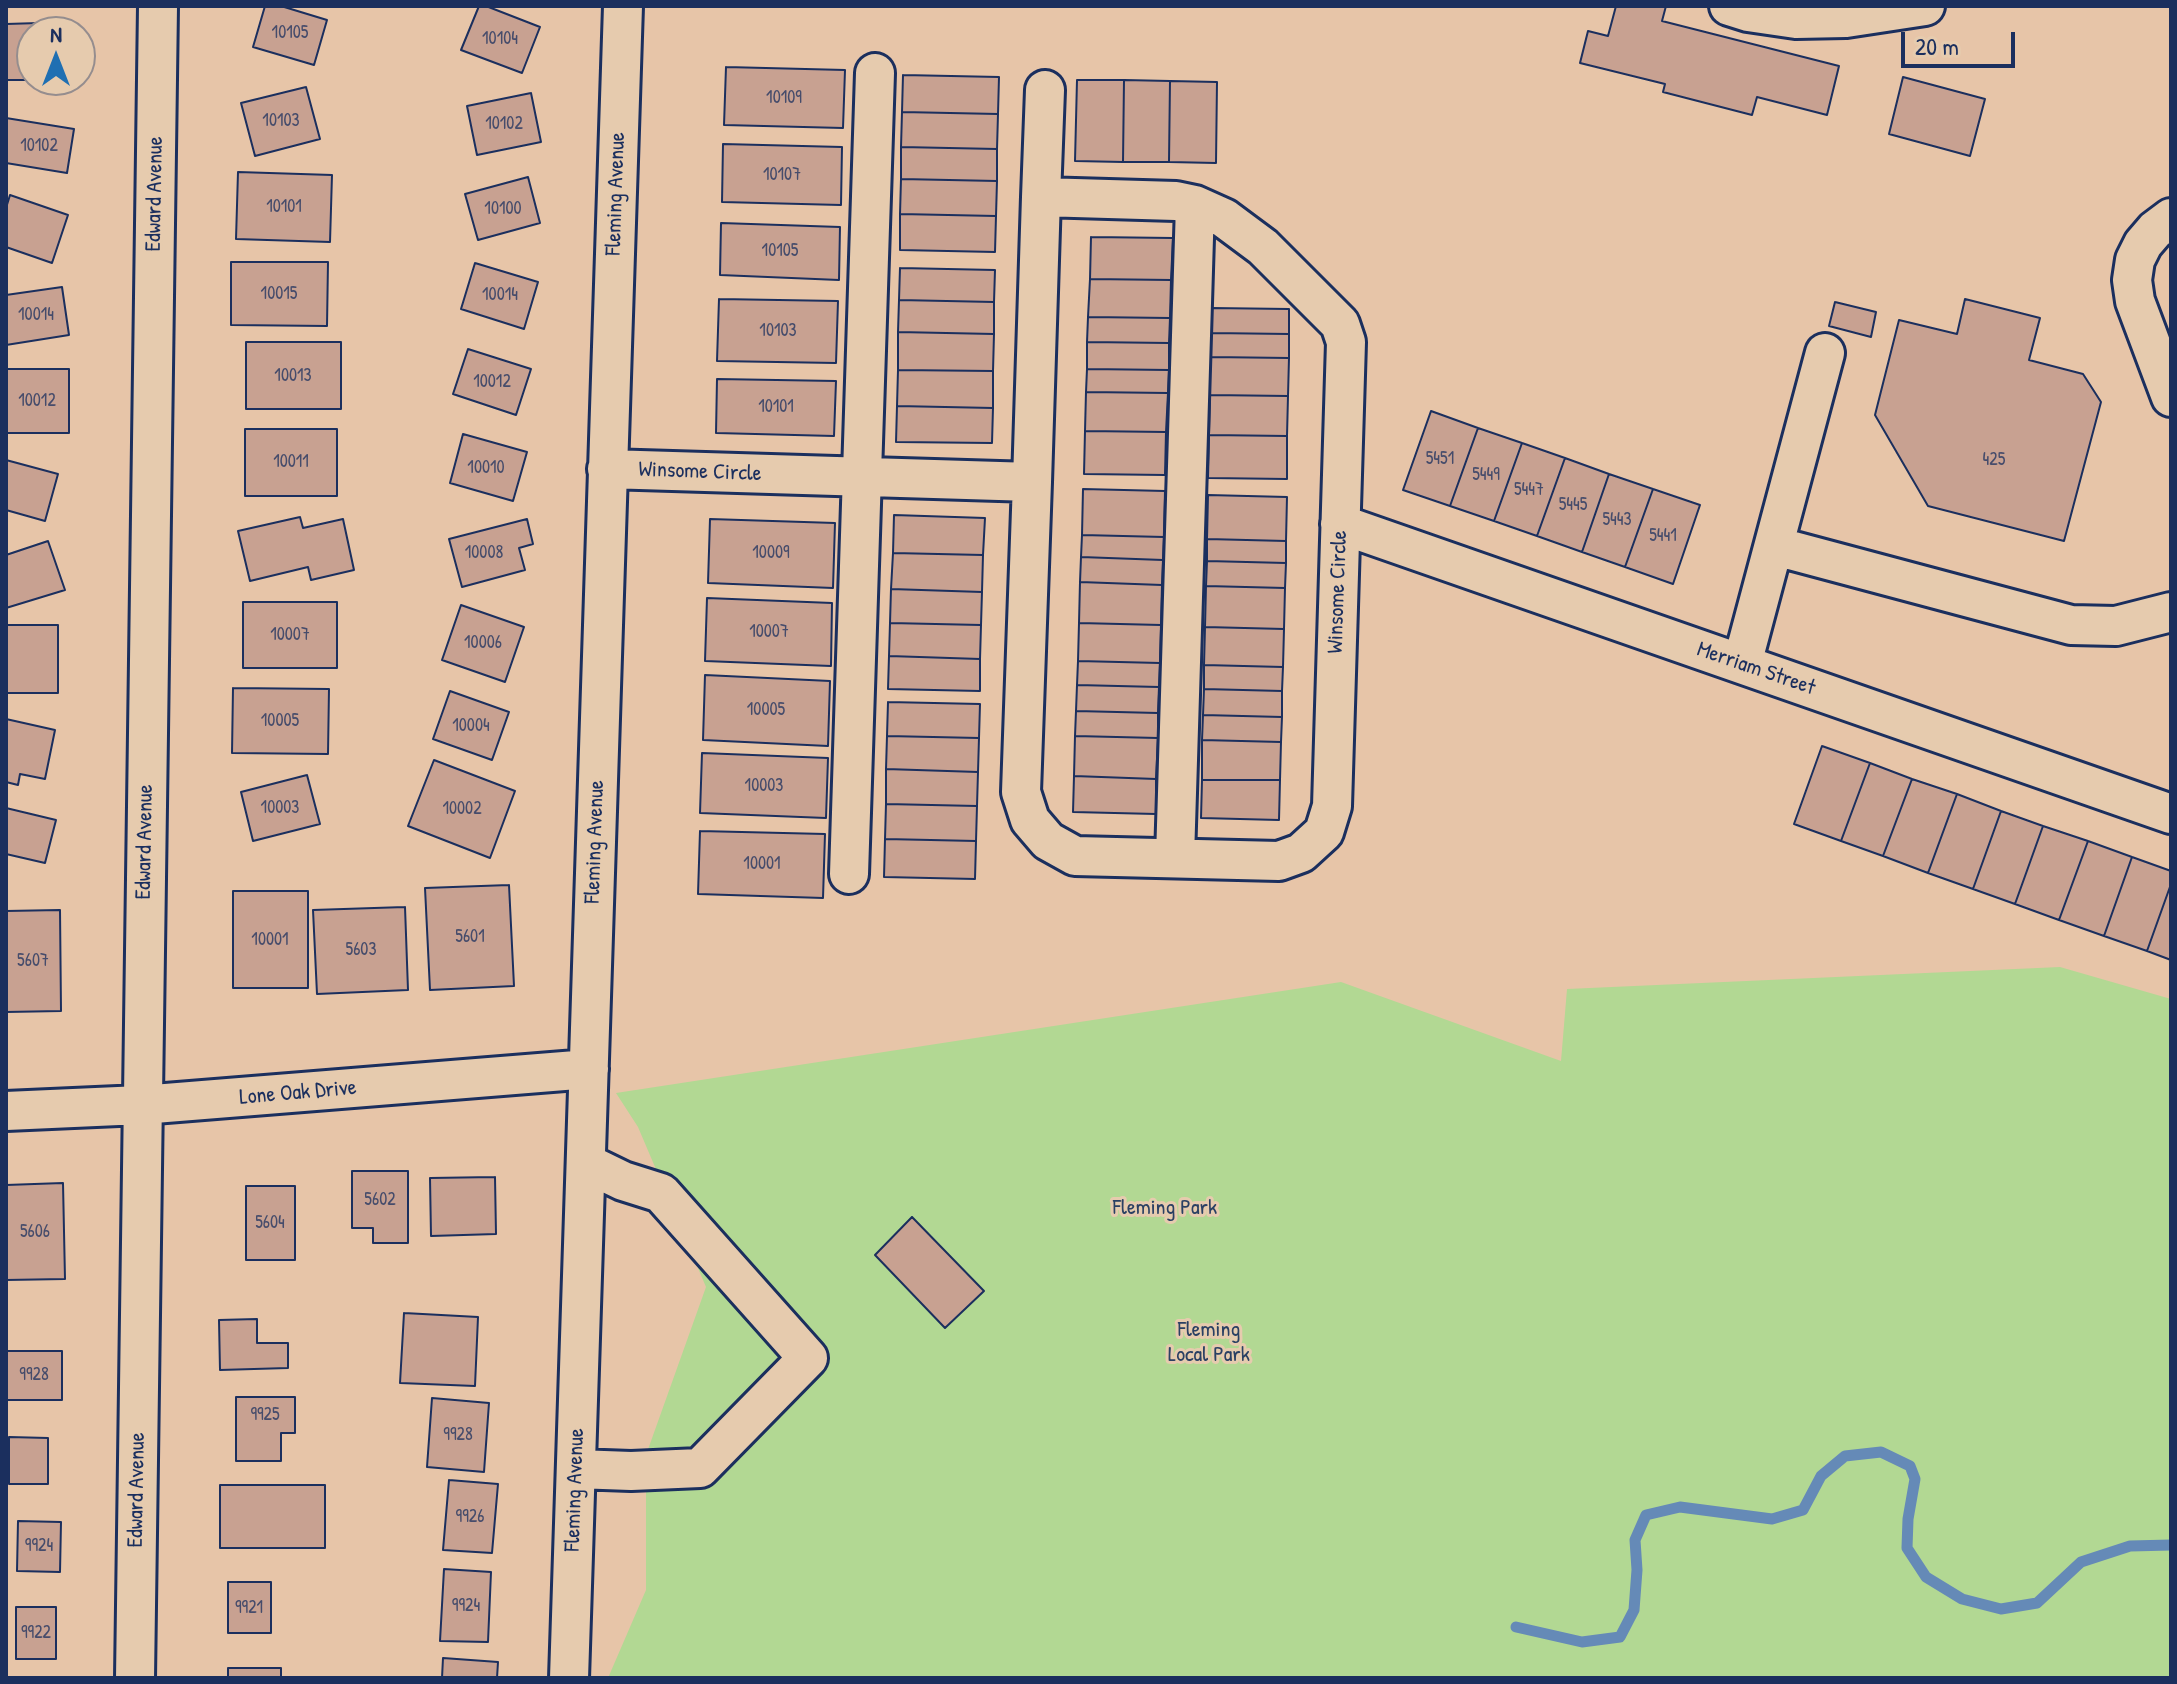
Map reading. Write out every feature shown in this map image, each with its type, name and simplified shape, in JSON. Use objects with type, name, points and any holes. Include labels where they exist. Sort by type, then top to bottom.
[{"type":"street","name":"Edward Avenue","points":[[135,1678],[158,6]]},
{"type":"street","name":"Fleming Avenue","points":[[569,1678],[623,6]]},
{"type":"street","points":[[1729,6],[1796,19],[1846,18],[1925,6]]},
{"type":"street","points":[[849,874],[875,73]]},
{"type":"street","points":[[1041,197],[1045,90]]},
{"type":"street","name":"Winsome Circle","points":[[1041,197],[1176,201],[1195,205],[1224,218],[1263,247],[1340,324],[1344,332],[1332,806],[1324,832],[1301,853],[1279,861],[1075,856],[1048,841],[1030,820],[1021,792],[1041,197]]},
{"type":"street","points":[[1175,858],[1195,205]]},
{"type":"street","points":[[2169,384],[2135,301],[2132,280],[2135,260],[2143,244],[2171,218]]},
{"type":"street","points":[[1742,664],[1825,353]]},
{"type":"street","name":"Winsome Circle","points":[[607,469],[1032,482]]},
{"type":"street","name":"Merriam Street","points":[[1340,524],[2171,814]]},
{"type":"street","points":[[1775,546],[2071,625],[2116,626],[2171,612]]},
{"type":"street","name":"Lone Oak Drive","points":[[6,1111],[141,1105],[589,1069]]},
{"type":"street","points":[[576,1469],[631,1471],[700,1468],[808,1358],[661,1193],[623,1181],[586,1163]]},
{"type":"green space","points":[[2060,967],[2171,999],[2171,1678],[608,1678],[646,1590],[646,1455],[706,1287],[638,1127],[616,1093],[1341,982],[1561,1061],[1567,989]]},
{"type":"building","points":[[265,6],[281,6],[327,20],[314,65],[253,47]]},
{"type":"building","points":[[479,6],[540,27],[522,73],[461,50]]},
{"type":"building","points":[[1616,6],[1666,6],[1662,21],[1839,66],[1827,115],[1757,97],[1752,115],[1663,92],[1665,84],[1580,63],[1588,31],[1608,36]]},
{"type":"building","points":[[6,24],[16,24],[16,80],[6,80]]},
{"type":"building","points":[[726,67],[845,70],[843,128],[724,125]]},
{"type":"building","points":[[903,75],[999,77],[998,114],[902,112]]},
{"type":"building","points":[[1903,77],[1985,99],[1970,156],[1889,134]]},
{"type":"building","points":[[1077,80],[1124,80],[1123,162],[1075,161]]},
{"type":"building","points":[[1124,80],[1170,81],[1169,162],[1123,162]]},
{"type":"building","points":[[1170,81],[1217,82],[1216,163],[1169,162]]},
{"type":"building","points":[[306,87],[320,139],[255,156],[241,103]]},
{"type":"building","points":[[531,93],[541,142],[477,155],[467,106]]},
{"type":"building","points":[[902,112],[998,114],[997,149],[901,147]]},
{"type":"building","points":[[6,118],[74,129],[67,173],[6,163]]},
{"type":"building","points":[[723,144],[842,147],[841,205],[722,202]]},
{"type":"building","points":[[901,147],[997,149],[997,181],[901,179]]},
{"type":"building","points":[[238,172],[332,175],[330,242],[236,239]]},
{"type":"building","points":[[528,177],[540,223],[478,240],[465,194]]},
{"type":"building","points":[[901,179],[997,181],[996,216],[900,214]]},
{"type":"building","points":[[10,195],[68,215],[52,263],[6,247],[6,208]]},
{"type":"building","points":[[900,214],[996,216],[995,252],[900,250]]},
{"type":"building","points":[[721,223],[840,227],[839,280],[720,275]]},
{"type":"building","points":[[1091,237],[1173,238],[1171,280],[1090,279]]},
{"type":"building","points":[[231,262],[328,262],[327,326],[231,325]]},
{"type":"building","points":[[475,263],[538,282],[524,329],[461,309]]},
{"type":"building","points":[[900,268],[995,270],[994,302],[899,300]]},
{"type":"building","points":[[1090,279],[1171,280],[1170,318],[1088,317]]},
{"type":"building","points":[[62,287],[69,335],[6,345],[6,295]]},
{"type":"building","points":[[719,299],[838,301],[836,363],[717,361]]},
{"type":"building","points":[[1965,299],[2040,318],[2029,360],[2083,374],[2101,402],[2064,541],[1928,506],[1875,415],[1899,320],[1957,334]]},
{"type":"building","points":[[899,300],[994,302],[994,334],[898,332]]},
{"type":"building","points":[[1835,302],[1876,312],[1871,337],[1829,326]]},
{"type":"building","points":[[1211,308],[1289,309],[1289,334],[1211,333]]},
{"type":"building","points":[[1088,317],[1170,318],[1169,343],[1087,342]]},
{"type":"building","points":[[898,332],[994,334],[993,371],[898,370]]},
{"type":"building","points":[[1211,333],[1289,334],[1289,358],[1210,357]]},
{"type":"building","points":[[246,342],[341,342],[341,409],[246,409]]},
{"type":"building","points":[[1087,342],[1169,343],[1169,370],[1087,369]]},
{"type":"building","points":[[468,349],[531,369],[516,415],[453,394]]},
{"type":"building","points":[[1210,357],[1289,358],[1288,396],[1210,395]]},
{"type":"building","points":[[6,369],[69,369],[69,433],[6,433]]},
{"type":"building","points":[[1087,369],[1169,370],[1168,393],[1086,392]]},
{"type":"building","points":[[898,370],[993,371],[993,408],[897,406]]},
{"type":"building","points":[[717,379],[836,381],[834,436],[716,433]]},
{"type":"building","points":[[1086,392],[1168,393],[1166,432],[1085,431]]},
{"type":"building","points":[[1210,395],[1288,396],[1287,436],[1209,435]]},
{"type":"building","points":[[897,406],[993,408],[992,443],[896,442]]},
{"type":"building","points":[[1431,411],[1478,428],[1450,506],[1403,490]]},
{"type":"building","points":[[1478,428],[1522,443],[1494,521],[1450,506]]},
{"type":"building","points":[[245,429],[337,429],[337,496],[245,496]]},
{"type":"building","points":[[1085,431],[1166,432],[1165,475],[1084,474]]},
{"type":"building","points":[[463,434],[527,452],[513,501],[450,483]]},
{"type":"building","points":[[1209,435],[1287,436],[1287,479],[1208,478]]},
{"type":"building","points":[[1522,443],[1565,458],[1537,536],[1494,521]]},
{"type":"building","points":[[1565,458],[1609,474],[1582,552],[1537,536]]},
{"type":"building","points":[[6,460],[58,474],[45,521],[6,510]]},
{"type":"building","points":[[1609,474],[1653,489],[1625,567],[1582,552]]},
{"type":"building","points":[[1083,489],[1165,491],[1164,537],[1082,535]]},
{"type":"building","points":[[1653,489],[1700,505],[1673,584],[1625,567]]},
{"type":"building","points":[[1208,495],[1287,497],[1286,541],[1207,539]]},
{"type":"building","points":[[894,515],[985,518],[983,555],[893,553]]},
{"type":"building","points":[[300,517],[303,528],[343,519],[354,570],[311,580],[308,567],[250,581],[238,531]]},
{"type":"building","points":[[527,519],[533,544],[519,548],[525,570],[462,587],[449,539]]},
{"type":"building","points":[[710,519],[835,523],[833,588],[708,583]]},
{"type":"building","points":[[1082,535],[1164,537],[1163,560],[1081,557]]},
{"type":"building","points":[[1207,539],[1286,541],[1286,563],[1207,561]]},
{"type":"building","points":[[48,541],[65,590],[6,608],[6,555]]},
{"type":"building","points":[[893,553],[983,555],[982,592],[891,589]]},
{"type":"building","points":[[1081,557],[1163,560],[1162,585],[1080,582]]},
{"type":"building","points":[[1207,561],[1286,563],[1285,588],[1206,586]]},
{"type":"building","points":[[1080,582],[1162,585],[1161,625],[1079,623]]},
{"type":"building","points":[[1206,586],[1285,588],[1284,629],[1205,627]]},
{"type":"building","points":[[891,589],[982,592],[981,625],[890,623]]},
{"type":"building","points":[[707,598],[832,603],[831,666],[705,661]]},
{"type":"building","points":[[243,602],[337,602],[337,668],[243,668]]},
{"type":"building","points":[[461,605],[524,627],[505,682],[442,660]]},
{"type":"building","points":[[890,623],[981,625],[980,659],[889,656]]},
{"type":"building","points":[[1079,623],[1161,625],[1160,663],[1078,661]]},
{"type":"building","points":[[6,625],[58,625],[58,693],[6,693]]},
{"type":"building","points":[[1205,627],[1284,629],[1283,667],[1204,665]]},
{"type":"building","points":[[889,656],[980,659],[980,691],[888,689]]},
{"type":"building","points":[[1078,661],[1160,663],[1159,687],[1077,685]]},
{"type":"building","points":[[1204,665],[1283,667],[1282,691],[1204,689]]},
{"type":"building","points":[[705,675],[830,681],[828,746],[703,740]]},
{"type":"building","points":[[1077,685],[1159,687],[1158,713],[1076,711]]},
{"type":"building","points":[[233,688],[329,689],[328,754],[232,753]]},
{"type":"building","points":[[1204,689],[1282,691],[1282,717],[1203,715]]},
{"type":"building","points":[[450,691],[509,712],[492,760],[433,739]]},
{"type":"building","points":[[888,702],[980,704],[979,738],[887,736]]},
{"type":"building","points":[[1076,711],[1158,713],[1158,738],[1075,736]]},
{"type":"building","points":[[1203,715],[1282,717],[1281,742],[1202,740]]},
{"type":"building","points":[[6,719],[55,730],[45,779],[20,774],[18,785],[6,782]]},
{"type":"building","points":[[887,736],[979,738],[978,772],[886,769]]},
{"type":"building","points":[[1075,736],[1158,738],[1156,779],[1074,776]]},
{"type":"building","points":[[1202,740],[1281,742],[1280,780],[1202,780]]},
{"type":"building","points":[[1822,746],[1870,763],[1841,841],[1794,824]]},
{"type":"building","points":[[702,753],[828,758],[826,818],[700,813]]},
{"type":"building","points":[[434,760],[515,791],[490,858],[408,826]]},
{"type":"building","points":[[1870,763],[1912,779],[1883,856],[1841,841]]},
{"type":"building","points":[[886,769],[978,772],[977,806],[886,804]]},
{"type":"building","points":[[307,775],[320,824],[253,841],[241,792]]},
{"type":"building","points":[[1074,776],[1156,779],[1156,814],[1073,812]]},
{"type":"building","points":[[1912,779],[1957,794],[1928,873],[1883,856]]},
{"type":"building","points":[[1202,780],[1280,780],[1279,820],[1201,818]]},
{"type":"building","points":[[1957,794],[2001,811],[1973,889],[1928,873]]},
{"type":"building","points":[[886,804],[977,806],[976,841],[885,839]]},
{"type":"building","points":[[6,808],[56,820],[45,863],[6,854]]},
{"type":"building","points":[[2001,811],[2043,826],[2015,904],[1973,889]]},
{"type":"building","points":[[2043,826],[2088,841],[2059,920],[2015,904]]},
{"type":"building","points":[[700,831],[825,834],[823,898],[698,894]]},
{"type":"building","points":[[885,839],[976,841],[975,879],[884,877]]},
{"type":"building","points":[[2088,841],[2132,857],[2104,936],[2059,920]]},
{"type":"building","points":[[2132,857],[2171,871],[2171,884],[2147,951],[2104,936]]},
{"type":"building","points":[[2171,884],[2171,960],[2147,951]]},
{"type":"building","points":[[509,885],[514,986],[430,990],[425,888]]},
{"type":"building","points":[[233,891],[308,891],[308,988],[233,988]]},
{"type":"building","points":[[405,907],[408,990],[317,994],[313,910]]},
{"type":"building","points":[[60,910],[61,1011],[6,1012],[6,911]]},
{"type":"building","points":[[352,1171],[408,1171],[408,1243],[373,1243],[373,1228],[352,1228]]},
{"type":"building","points":[[495,1177],[496,1234],[431,1236],[430,1178]]},
{"type":"building","points":[[63,1183],[65,1279],[6,1280],[6,1185]]},
{"type":"building","points":[[246,1186],[295,1186],[295,1260],[246,1260]]},
{"type":"building","points":[[912,1217],[984,1291],[945,1328],[875,1255]]},
{"type":"building","points":[[404,1313],[478,1317],[475,1386],[400,1383]]},
{"type":"building","points":[[257,1319],[257,1343],[288,1343],[288,1368],[220,1370],[219,1320]]},
{"type":"building","points":[[6,1351],[62,1351],[62,1400],[6,1400]]},
{"type":"building","points":[[236,1397],[295,1397],[295,1433],[281,1433],[281,1461],[236,1461]]},
{"type":"building","points":[[432,1398],[489,1403],[484,1472],[427,1467]]},
{"type":"building","points":[[9,1437],[48,1438],[48,1484],[9,1484]]},
{"type":"building","points":[[449,1480],[498,1484],[492,1553],[443,1550]]},
{"type":"building","points":[[220,1485],[325,1485],[325,1548],[220,1548]]},
{"type":"building","points":[[18,1521],[61,1522],[60,1572],[17,1571]]},
{"type":"building","points":[[444,1569],[491,1572],[488,1642],[440,1641]]},
{"type":"building","points":[[228,1582],[271,1582],[271,1633],[228,1633]]},
{"type":"building","points":[[16,1607],[56,1607],[56,1659],[16,1659]]},
{"type":"building","points":[[443,1658],[498,1662],[497,1678],[442,1678]]},
{"type":"building","points":[[228,1668],[281,1668],[281,1678],[228,1678]]},
{"type":"waterway","points":[[1516,1627],[1582,1642],[1620,1637],[1634,1610],[1637,1570],[1635,1540],[1646,1515],[1680,1507],[1772,1519],[1803,1510],[1821,1476],[1845,1456],[1881,1452],[1910,1466],[1915,1479],[1907,1548],[1926,1577],[1962,1599],[2001,1609],[2037,1603],[2081,1562],[2130,1546],[2171,1545]]},
{"type":"park label","name":"Fleming Park","points":[[1165,1208]]},
{"type":"park label","name":"Fleming Local Park","points":[[1209,1342]]}]
